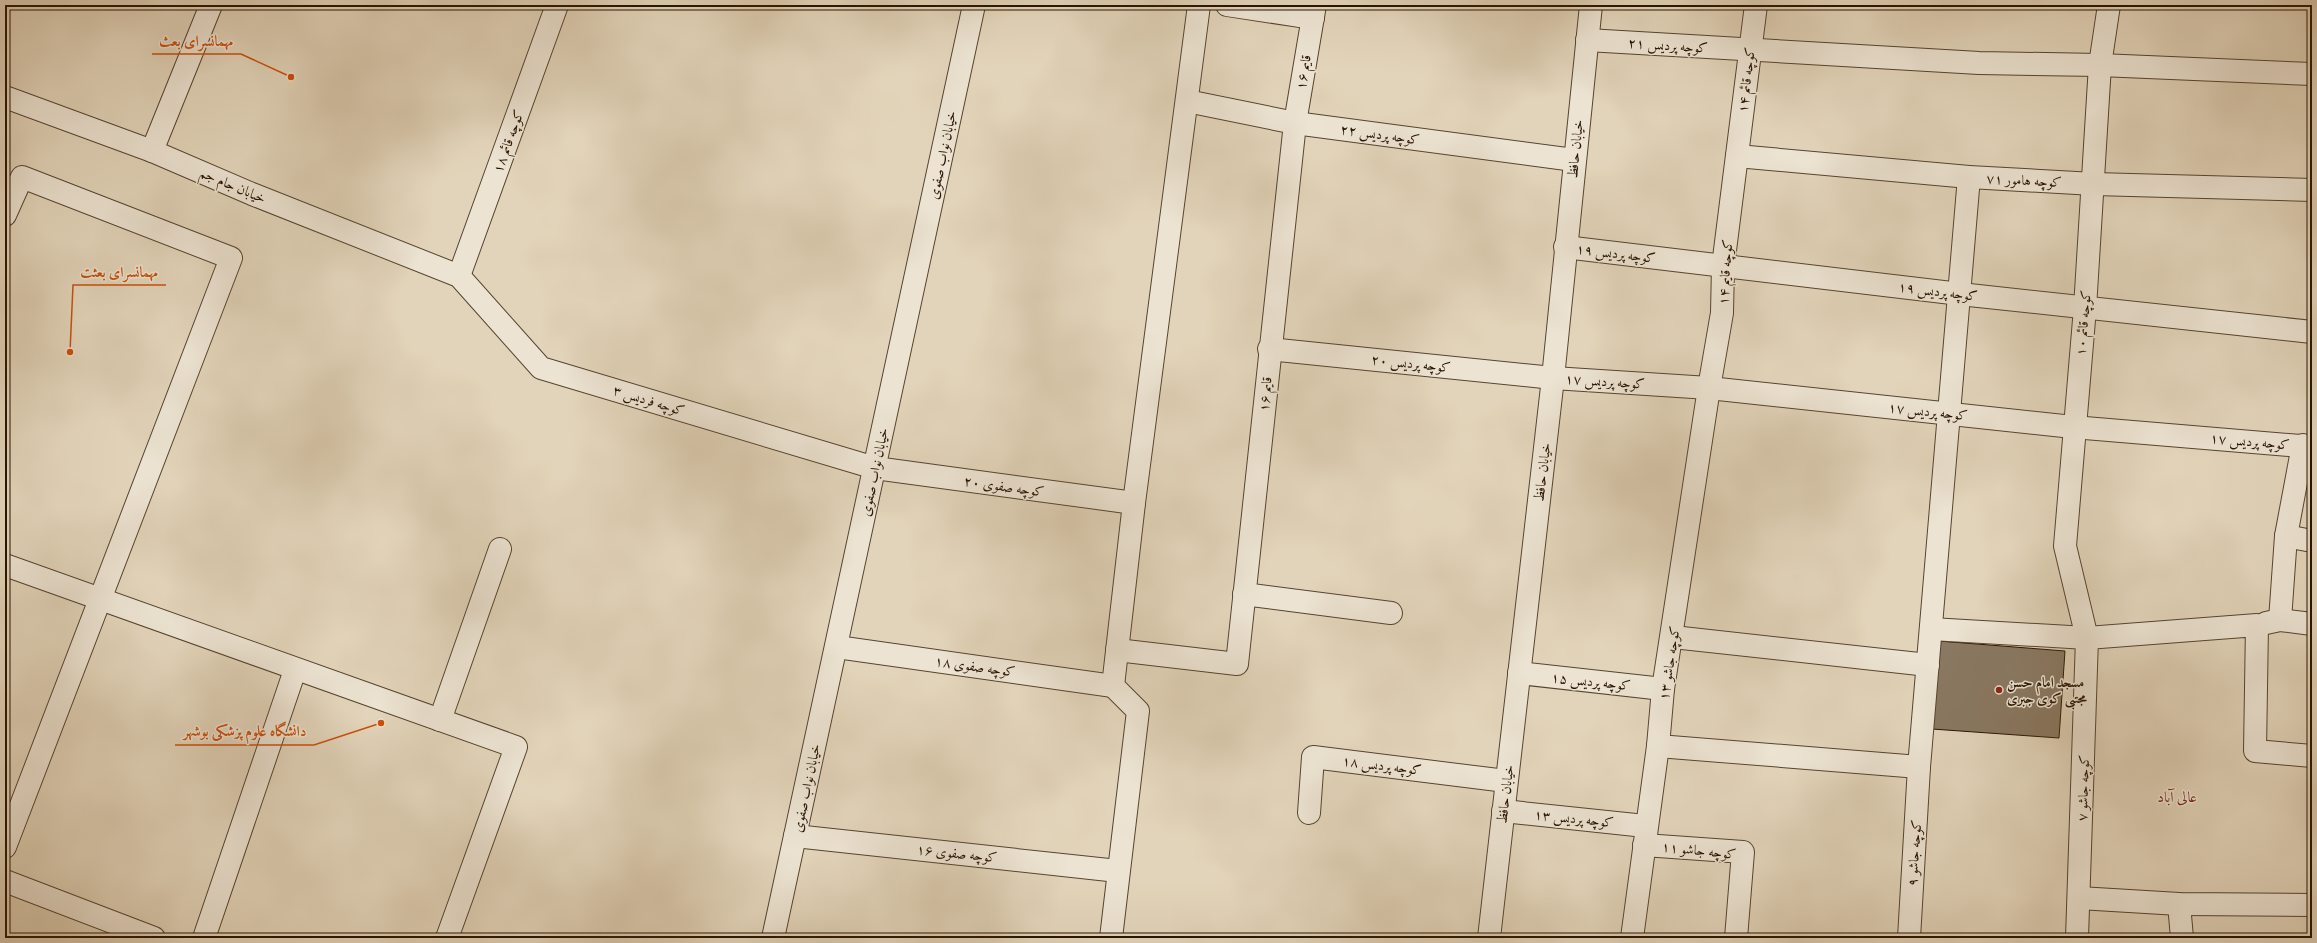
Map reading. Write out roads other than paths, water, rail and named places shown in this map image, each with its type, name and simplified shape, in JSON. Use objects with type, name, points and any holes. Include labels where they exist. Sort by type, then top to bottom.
[{"type":"street","points":[[152,151],[211,5]]},
{"type":"street","name":"کوچه قائم ۱۸","points":[[459,276],[557,5]]},
{"type":"street","name":"خیابان نواب صفوی","points":[[772,938],[837,647],[974,5]]},
{"type":"street","points":[[1111,938],[1138,711],[1113,686],[1134,503],[1199,5]]},
{"type":"street","points":[[1227,5],[1314,11]]},
{"type":"street","name":"خیابان حافظ","points":[[1489,938],[1502,811],[1553,378],[1565,247],[1591,5]]},
{"type":"street","name":"کوچه قائم ۱۴","points":[[1737,156],[1756,5]]},
{"type":"street","name":"کوچه قائم ۱۰","points":[[2088,638],[2065,546],[2073,426],[2085,308],[2094,184],[2100,65],[2109,5]]},
{"type":"street","name":"قایم ۱۶","points":[[1117,650],[1237,664],[1269,349],[1295,123],[1314,11]]},
{"type":"street","name":"کوچه پردیس ۲۱","points":[[1587,40],[1750,51],[1979,63],[2100,65],[2312,74]]},
{"type":"street","name":"خیابان جام جم","points":[[5,97],[152,151],[259,197],[459,276]]},
{"type":"street","name":"کوچه پردیس ۲۲","points":[[1187,101],[1295,123],[1574,160]]},
{"type":"street","name":"کوچه هامور ۷۱","points":[[1737,156],[1969,177],[2094,184],[2312,190]]},
{"type":"street","name":"کوچه قایم ۱۴","points":[[1709,388],[1722,313],[1723,266],[1737,156]]},
{"type":"street","points":[[5,215],[14,174],[231,258],[5,847]]},
{"type":"street","name":"کوچه جاشو ۹","points":[[1909,938],[1919,767],[1969,177]]},
{"type":"street","name":"کوچه پردیس ۱۹","points":[[1565,247],[1960,294],[2312,332]]},
{"type":"street","name":"کوچه فردیس ۳","points":[[459,276],[541,368],[874,468]]},
{"type":"street","name":"کوچه پردیس ۲۰","points":[[1269,349],[1553,378]]},
{"type":"street","name":"کوچه پردیس ۱۷","points":[[1553,378],[1709,388],[1948,414],[2307,446]]},
{"type":"street","name":"کوچه جاشو ۱۳","points":[[1632,938],[1658,746],[1663,689],[1673,637],[1709,388]]},
{"type":"street","points":[[2280,620],[2286,536],[2307,446]]},
{"type":"street","name":"کوچه صفوی ۲۰","points":[[874,468],[1134,503]]},
{"type":"street","points":[[2286,536],[2312,541]]},
{"type":"street","points":[[440,720],[500,549]]},
{"type":"street","points":[[5,565],[295,670],[516,747],[447,938]]},
{"type":"street","points":[[1244,594],[1391,613]]},
{"type":"street","points":[[1931,629],[2088,638],[2257,625],[2280,620],[2312,624]]},
{"type":"street","points":[[2257,625],[2255,751],[2312,756]]},
{"type":"street","points":[[1673,637],[1928,665]]},
{"type":"street","name":"کوچه جاشو ۷","points":[[2077,938],[2088,638]]},
{"type":"street","name":"کوچه صفوی ۱۸","points":[[837,647],[1113,686]]},
{"type":"street","points":[[204,938],[295,670]]},
{"type":"street","name":"کوچه پردیس ۱۵","points":[[1519,673],[1663,689]]},
{"type":"street","points":[[1658,746],[1919,767]]},
{"type":"street","name":"کوچه پردیس ۱۸","points":[[1309,813],[1314,757],[1506,781]]},
{"type":"street","name":"کوچه پردیس ۱۳","points":[[1502,811],[1645,835]]},
{"type":"street","name":"کوچه جاشو ۱۱","points":[[1645,835],[1743,852],[1736,938]]},
{"type":"street","name":"کوچه صفوی ۱۶","points":[[795,836],[1118,871]]},
{"type":"street","points":[[5,881],[154,938]]},
{"type":"street","points":[[2079,898],[2179,904],[2312,905]]},
{"type":"street","points":[[2179,904],[2182,938]]},
{"type":"place","name":"مهمانسرای بعث","points":[[291,77]]},
{"type":"place","name":"مهمانسرای بعثت","points":[[70,352]]},
{"type":"place","name":"مسجد امام حسن مجتبی کوی جبری","points":[[1999,690]]},
{"type":"place","name":"دانشگاه علوم پزشکی بوشهر","points":[[381,723]]},
{"type":"district","name":"عالی آباد","points":[[2177,797]]}]
